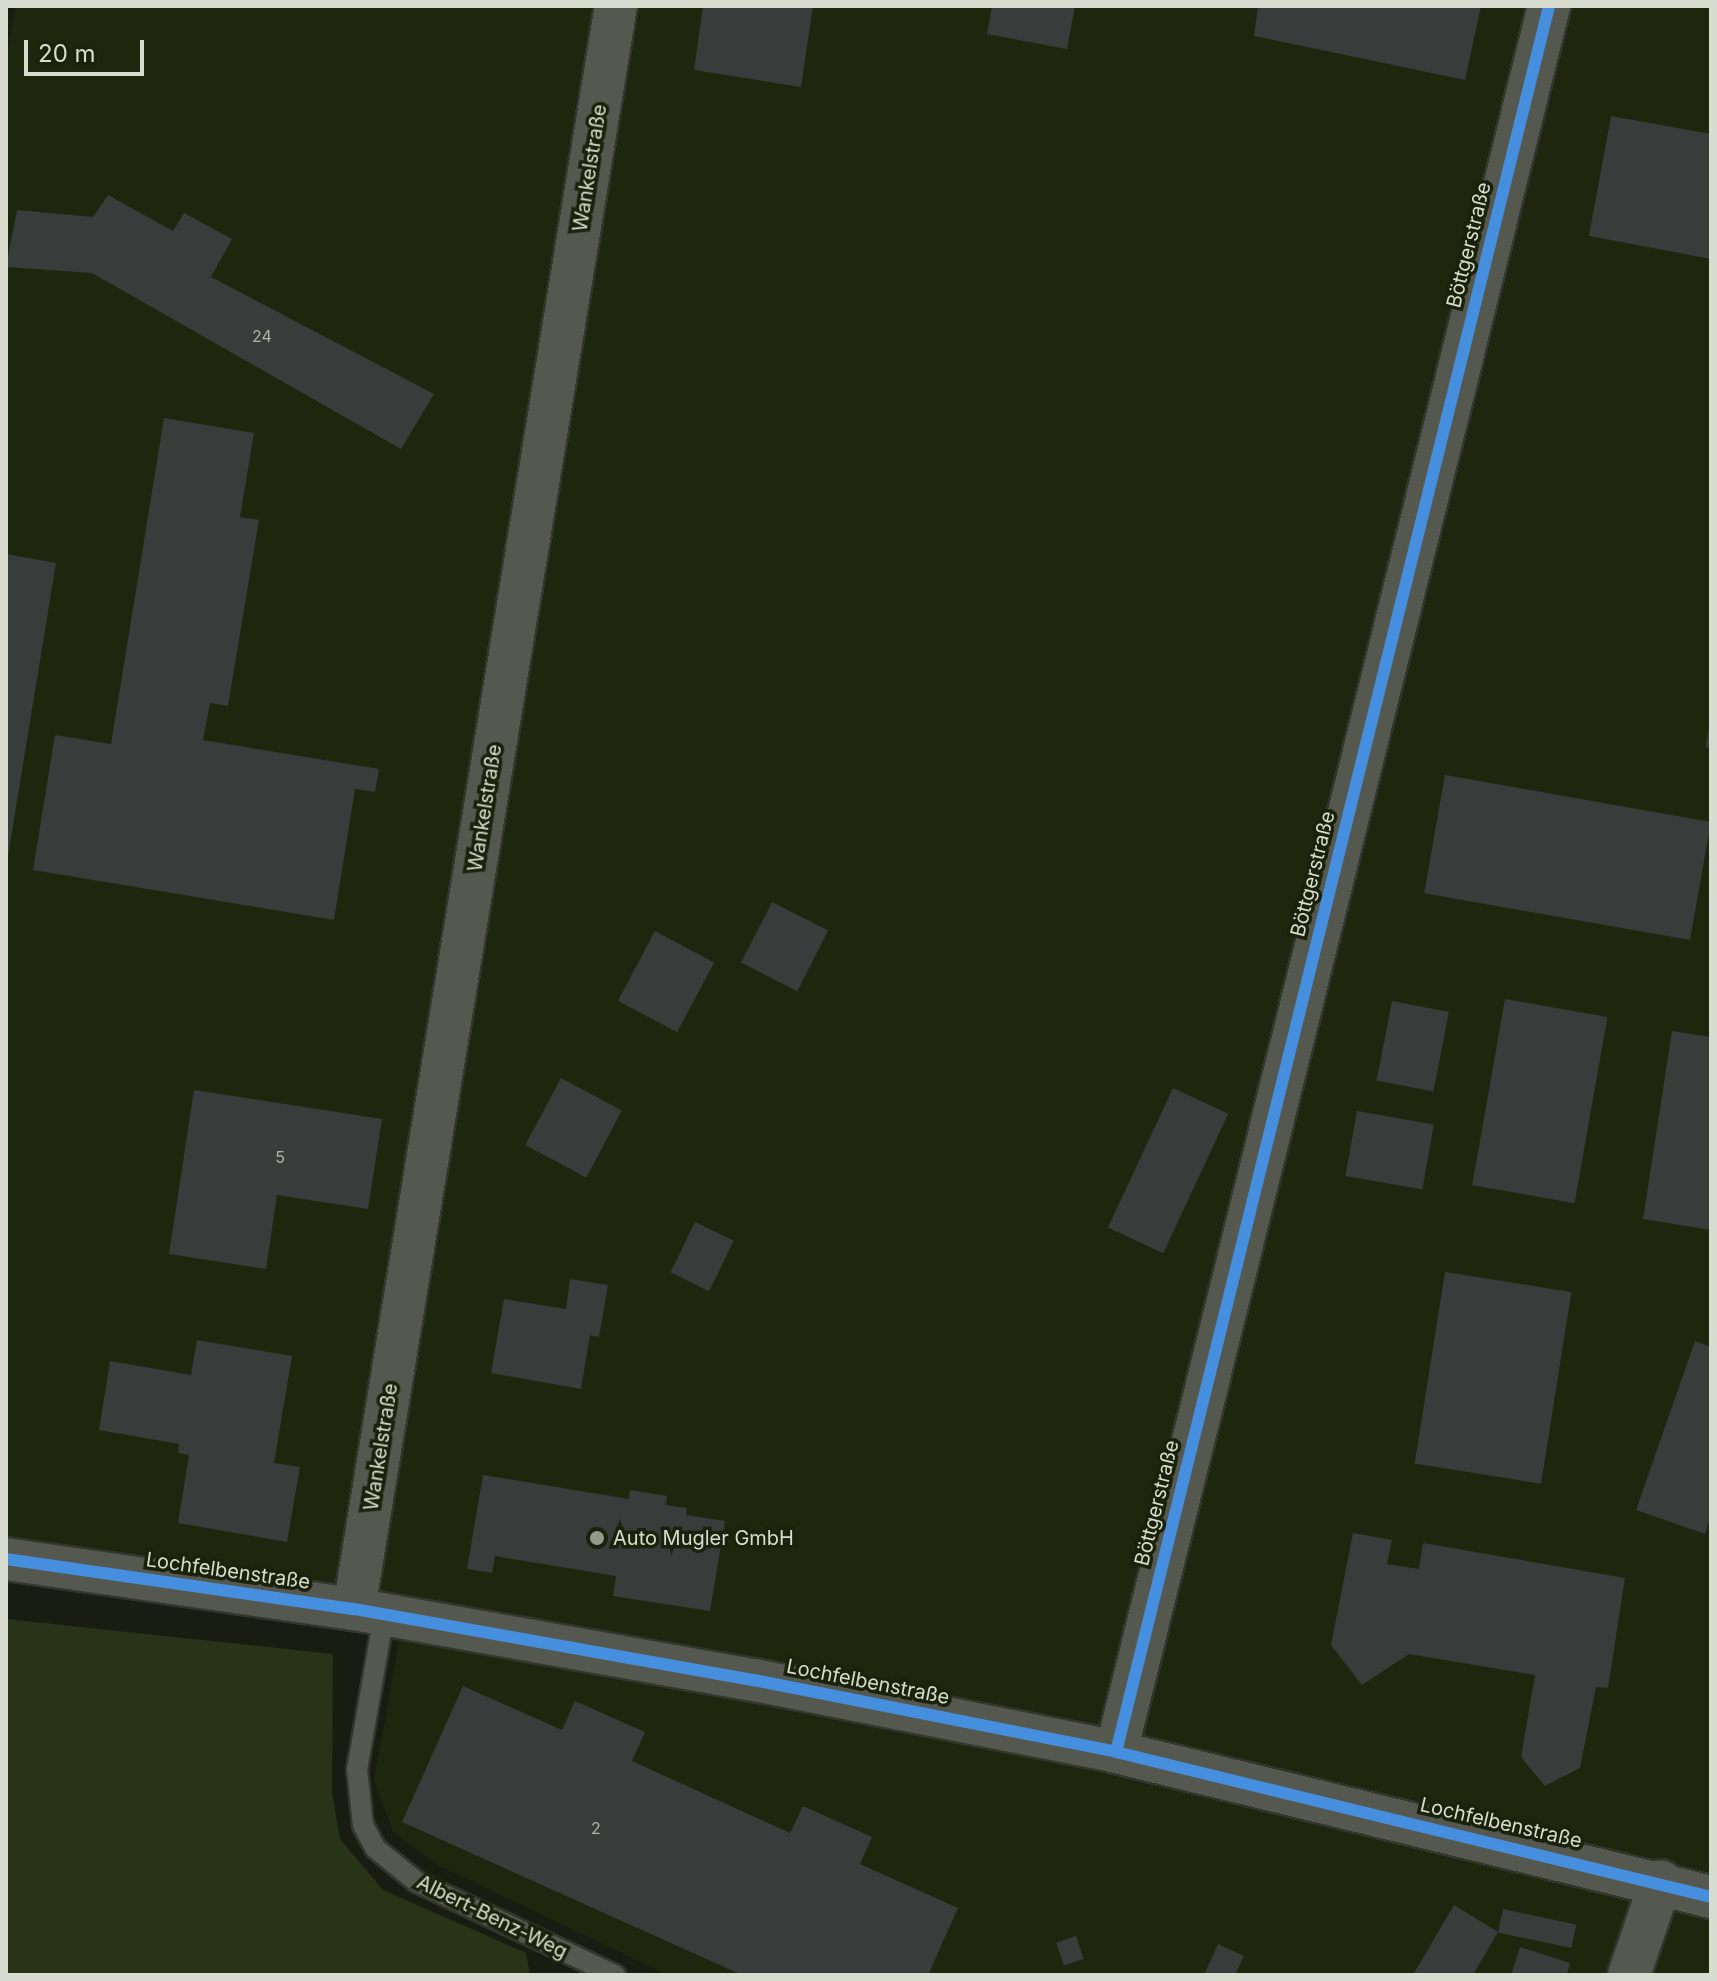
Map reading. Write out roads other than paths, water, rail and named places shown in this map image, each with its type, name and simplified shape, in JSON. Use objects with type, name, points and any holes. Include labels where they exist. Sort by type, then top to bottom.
[{"type":"street","name":"Wankelstraße","points":[[369,1612],[616,6]]},
{"type":"street","name":"Böttgerstraße","points":[[1116,1752],[1549,6]]},
{"type":"street","name":"Lochfelbenstraße","points":[[6,1559],[369,1612],[754,1680],[1116,1752],[1661,1881],[1711,1897]]},
{"type":"street","points":[[1629,1975],[1661,1881]]},
{"type":"lane","name":"Albert-Benz-Weg","points":[[369,1612],[357,1769],[363,1825],[375,1848],[417,1882],[615,1975]]},
{"type":"place","name":"Auto Mugler GmbH","points":[[597,1538]]}]
